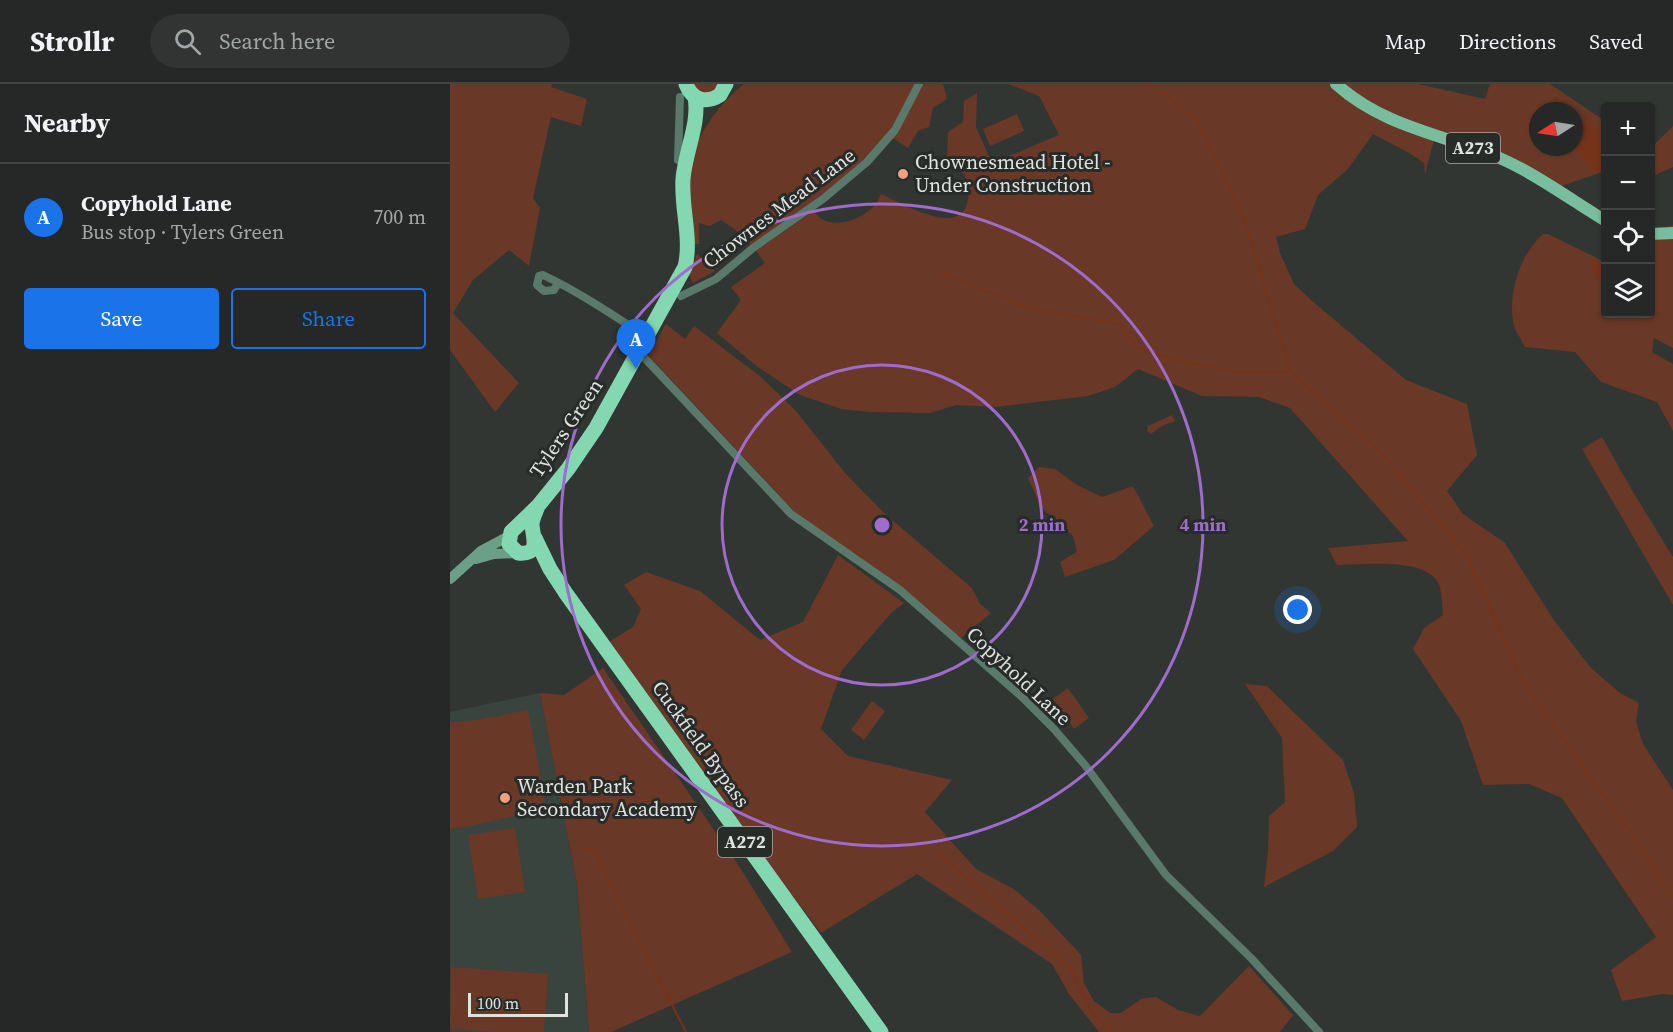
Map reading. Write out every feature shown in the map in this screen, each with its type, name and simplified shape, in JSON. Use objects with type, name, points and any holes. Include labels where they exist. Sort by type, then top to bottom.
[{"type":"highway","points":[[687,93],[705,100],[724,89]]},
{"type":"highway","name":"Tylers Green","points":[[685,134],[724,89]]},
{"type":"highway","name":"Tylers Green","points":[[512,532],[538,506],[568,469],[596,428],[686,267],[688,240],[683,185],[685,134],[696,110],[687,93]]},
{"type":"highway","name":"Tylers Green","points":[[535,536],[532,521],[538,506]]},
{"type":"highway","points":[[523,526],[527,527],[535,536],[531,550],[520,553],[509,544],[512,532],[523,526]]},
{"type":"highway","name":"Cuckfield Bypass","points":[[535,536],[550,568],[881,1032]]},
{"type":"highway","name":"Cuckfield Bypass","points":[[520,553],[531,555],[550,568]]},
{"type":"main road","name":"A273","points":[[1336,84],[1353,99],[1372,111],[1415,130],[1491,154],[1521,168],[1601,218]]},
{"type":"main road","points":[[1655,234],[1673,232]]},
{"type":"main road","name":"Tylers Green","points":[[450,579],[481,551],[512,532]]},
{"type":"main road","name":"Tylers Green","points":[[470,561],[494,554],[520,553]]},
{"type":"street","name":"Chownes Mead Lane","points":[[681,296],[691,287],[716,279],[753,248],[823,199],[867,162],[895,130],[919,84]]},
{"type":"street","name":"Tylers Green","points":[[678,160],[685,134]]},
{"type":"street","points":[[558,283],[647,337]]},
{"type":"street","name":"Copyhold Lane","points":[[639,352],[791,514],[900,590],[1022,697],[1085,765],[1166,875],[1252,959],[1319,1032]]},
{"type":"shaded area","points":[[450,84],[552,84],[551,87],[587,99],[581,126],[551,117],[533,198],[540,208],[529,266],[509,250],[473,280],[453,313],[519,383],[495,412],[450,350]]},
{"type":"shaded area","points":[[693,84],[721,84],[716,91],[702,94]]},
{"type":"shaded area","points":[[744,84],[943,84],[947,99],[933,108],[929,127],[918,131],[908,148],[888,135],[840,180],[751,246],[741,234],[721,220],[710,226],[699,223],[699,244],[694,244],[687,179],[694,151],[706,126],[733,93]]},
{"type":"shaded area","points":[[1008,84],[1418,84],[1485,99],[1490,84],[1550,84],[1577,102],[1529,102],[1529,156],[1583,156],[1583,106],[1601,118],[1601,172],[1559,187],[1523,166],[1434,140],[1425,174],[1424,163],[1373,134],[1348,169],[1318,195],[1305,229],[1276,237],[1280,253],[1294,284],[1311,300],[1406,380],[1467,404],[1477,455],[1447,491],[1463,514],[1505,543],[1553,619],[1591,668],[1620,693],[1639,703],[1636,721],[1643,744],[1673,790],[1673,995],[1662,994],[1622,1001],[1611,970],[1656,937],[1562,798],[1529,784],[1483,785],[1461,721],[1413,649],[1424,628],[1443,615],[1440,587],[1434,577],[1423,570],[1395,564],[1337,565],[1328,548],[1408,541],[1290,408],[1259,397],[1202,396],[1138,369],[1115,387],[1088,396],[996,407],[956,405],[930,413],[841,409],[800,395],[755,365],[717,333],[741,300],[731,287],[765,263],[756,251],[814,211],[827,221],[835,223],[852,220],[876,204],[881,194],[916,210],[944,218],[955,217],[964,211],[968,199],[965,175],[947,162],[948,132],[963,122],[964,101],[977,93],[976,127],[992,163],[1059,135],[1039,96]]},
{"type":"shaded area","points":[[1017,114],[1024,131],[990,146],[983,129]]},
{"type":"shaded area","points":[[1587,119],[1598,128],[1601,173],[1589,168],[1581,156],[1583,130]]},
{"type":"shaded area","points":[[1673,126],[1673,167],[1655,175],[1655,156],[1655,144]]},
{"type":"shaded area","points":[[1673,225],[1673,348],[1654,338],[1652,352],[1673,364],[1673,431],[1657,402],[1601,382],[1575,352],[1525,347],[1514,326],[1512,314],[1514,289],[1521,265],[1535,243],[1543,234],[1548,234],[1601,260],[1601,318],[1655,318],[1655,231]]},
{"type":"shaded area","points":[[697,254],[715,271],[693,283],[689,275]]},
{"type":"shaded area","points":[[1593,261],[1601,265],[1601,278],[1595,274],[1590,263]]},
{"type":"shaded area","points":[[666,324],[685,339],[694,326],[761,377],[796,411],[846,474],[885,514],[972,588],[980,604],[991,613],[961,638],[794,511],[648,355]]},
{"type":"shaded area","points":[[1172,415],[1175,421],[1151,434],[1147,431],[1148,426]]},
{"type":"shaded area","points":[[1602,437],[1673,557],[1673,605],[1582,449]]},
{"type":"shaded area","points":[[1039,467],[1055,469],[1077,485],[1102,497],[1133,486],[1154,526],[1114,560],[1065,577],[1060,562],[1077,552],[1073,536],[1041,507],[1028,478]]},
{"type":"shaded area","points":[[838,555],[904,603],[891,613],[842,670],[821,729],[848,756],[952,780],[925,812],[976,869],[1014,889],[1040,911],[1081,955],[1084,983],[1094,1001],[1110,1013],[1121,1013],[1141,999],[1156,997],[1178,1010],[1200,1016],[1249,966],[1293,1015],[1280,1032],[1099,1032],[1069,994],[1052,964],[917,874],[821,933],[759,852],[610,641],[633,627],[641,609],[624,585],[646,572],[700,591],[760,640],[803,622]]},
{"type":"shaded area","points":[[603,668],[741,869],[792,952],[611,1032],[589,1032],[577,884],[540,693],[564,695]]},
{"type":"shaded area","points":[[1245,684],[1267,686],[1343,760],[1354,793],[1357,827],[1333,851],[1264,887],[1269,816],[1285,802],[1282,738]]},
{"type":"shaded area","points":[[1068,688],[1089,718],[1074,729],[1053,699]]},
{"type":"shaded area","name":"Warden Park Secondary Academy","points":[[540,693],[577,884],[589,1032],[450,1032],[450,712]]},
{"type":"shaded area","points":[[872,701],[885,711],[864,740],[851,730]]},
{"type":"shaded area","points":[[528,710],[545,800],[543,801],[544,809],[450,829],[450,722],[470,721]]},
{"type":"shaded area","points":[[515,828],[525,892],[478,899],[468,835]]},
{"type":"shaded area","points":[[451,967],[548,974],[544,1032],[450,1029]]},
{"type":"waterway","points":[[1151,84],[1197,120],[1244,218],[1290,371],[1380,452],[1467,556],[1524,684],[1630,832],[1673,898]]},
{"type":"waterway","points":[[940,272],[1026,307],[1120,324],[1136,347],[1188,363],[1238,372],[1290,371]]},
{"type":"waterway","points":[[582,849],[595,850],[686,1032]]},
{"type":"waterway","points":[[936,851],[1070,968],[1092,1013],[1110,1032]]},
{"type":"place","name":"Chownesmead Hotel - Under Construction","points":[[903,174]]},
{"type":"place","name":"Copyhold Lane","points":[[636,369]]},
{"type":"place","name":"Warden Park Secondary Academy","points":[[505,798]]}]
